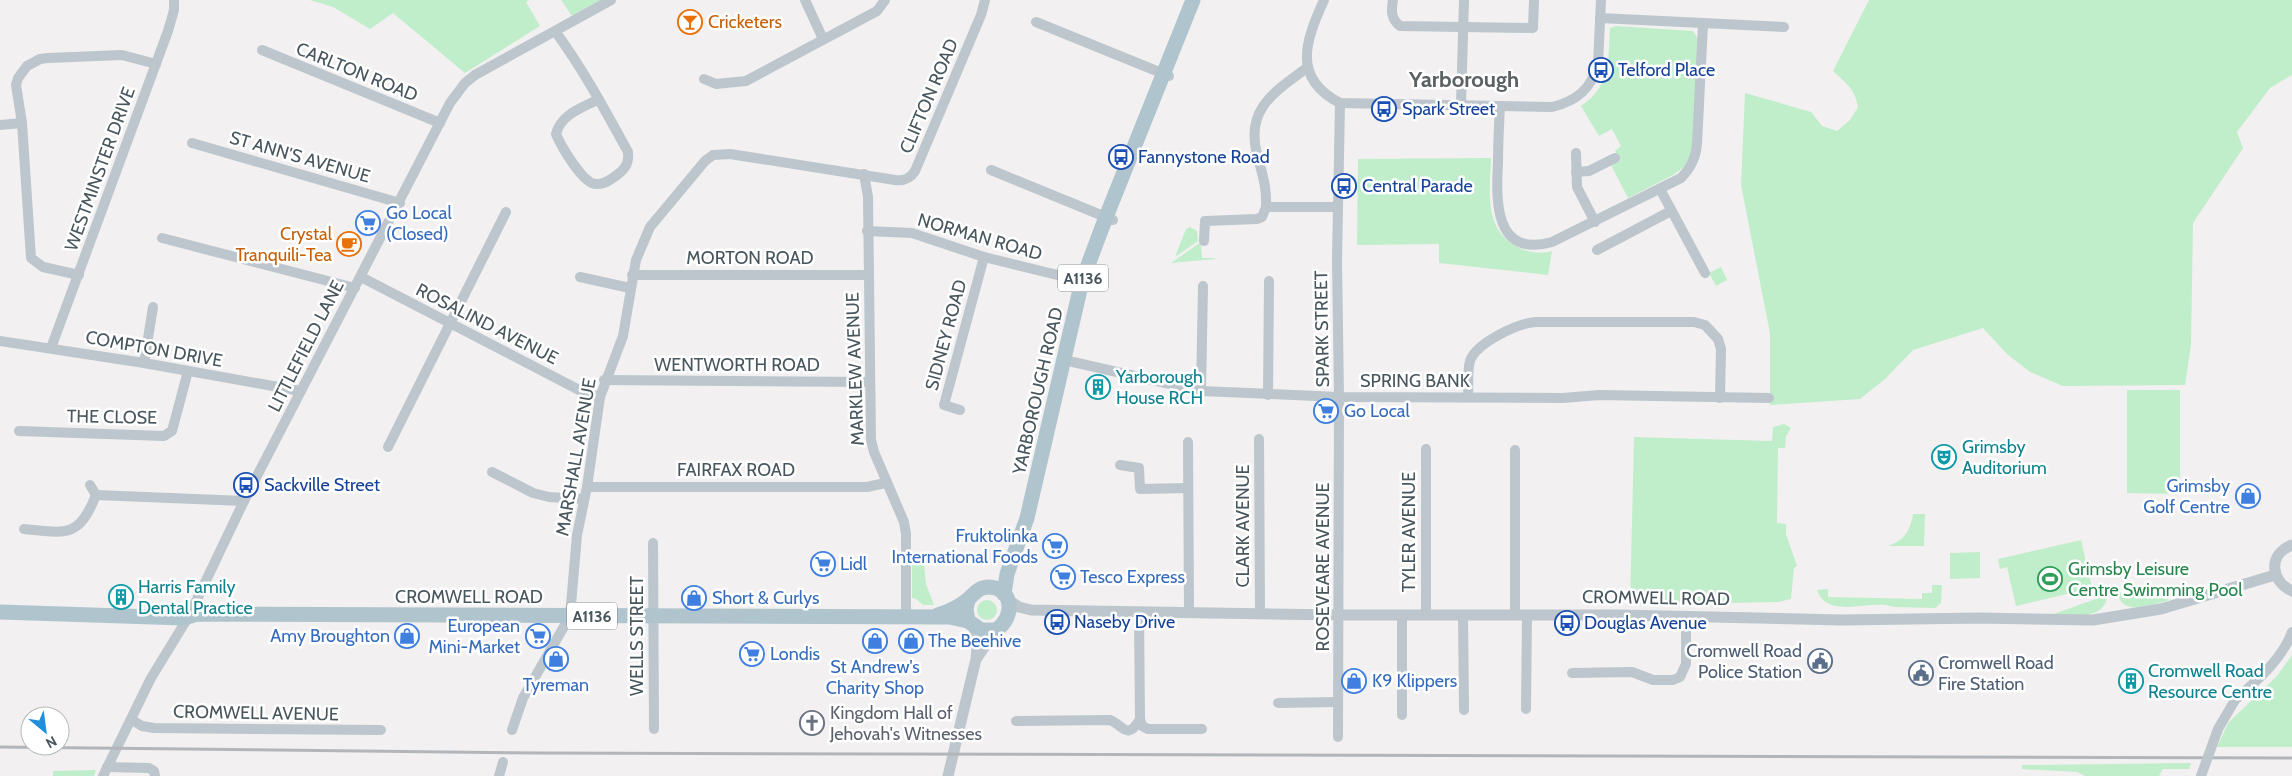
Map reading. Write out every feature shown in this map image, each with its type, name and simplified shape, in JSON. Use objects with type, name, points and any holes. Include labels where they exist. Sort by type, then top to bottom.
[{"type":"main road","name":"YARBOROUGH ROAD","points":[[1006,597],[1009,568],[1027,518],[1082,281],[1110,218],[1167,75],[1193,0]]},
{"type":"main road","points":[[980,589],[996,580],[1009,568]]},
{"type":"main road","points":[[980,589],[989,587],[997,589],[1006,597]]},
{"type":"main road","name":"A1136","points":[[968,600],[973,593],[980,589]]},
{"type":"main road","name":"A1136","points":[[971,624],[981,630],[1002,624],[1009,613],[1006,597]]},
{"type":"main road","points":[[968,600],[966,609],[971,624]]},
{"type":"main road","name":"CROMWELL ROAD","points":[[930,618],[944,614],[968,600]]},
{"type":"main road","name":"A1136","points":[[0,612],[184,618],[189,616]]},
{"type":"main road","name":"CROMWELL ROAD","points":[[189,616],[198,614],[930,618],[949,616],[971,624]]},
{"type":"street","name":"WESTMINSTER DRIVE","points":[[51,348],[156,64],[171,21],[174,0]]},
{"type":"street","name":"LITTLEFIELD LANE","points":[[105,772],[151,678],[189,616],[244,501],[457,93],[475,75],[611,0]]},
{"type":"street","points":[[805,0],[823,39]]},
{"type":"street","points":[[704,79],[716,84],[746,81],[877,11],[885,0]]},
{"type":"street","name":"CLIFTON ROAD","points":[[713,155],[730,154],[904,180],[915,171],[981,15],[985,0]]},
{"type":"street","points":[[1324,0],[1308,37],[1306,57],[1308,67],[1323,90],[1340,103],[1552,107],[1565,104],[1584,92],[1593,79],[1598,64],[1601,0]]},
{"type":"street","points":[[1393,0],[1392,15],[1394,22],[1400,26],[1533,28],[1534,0]]},
{"type":"street","points":[[1461,104],[1464,0]]},
{"type":"street","points":[[1600,18],[1784,27]]},
{"type":"street","points":[[1036,22],[1167,75]]},
{"type":"street","points":[[1500,106],[1496,199],[1500,218],[1508,231],[1519,241],[1546,244],[1595,222],[1685,174],[1692,164],[1696,152],[1703,24]]},
{"type":"street","points":[[555,31],[584,73],[599,98],[628,152],[629,160],[625,168],[606,182],[598,185],[591,184],[584,178],[556,134],[558,127],[566,116],[599,98]]},
{"type":"street","name":"CARLTON ROAD","points":[[262,50],[440,123]]},
{"type":"street","points":[[79,274],[43,267],[32,258],[22,122],[16,85],[22,71],[33,62],[48,58],[122,55],[156,64]]},
{"type":"street","points":[[1204,240],[1204,221],[1257,219],[1262,217],[1266,207],[1267,187],[1255,144],[1257,120],[1262,106],[1270,96],[1308,67]]},
{"type":"street","name":"SPARK STREET","points":[[1339,397],[1337,260],[1340,103]]},
{"type":"street","points":[[0,125],[22,122]]},
{"type":"street","name":"ST ANN'S AVENUE","points":[[192,143],[400,203]]},
{"type":"street","points":[[1576,153],[1577,187],[1595,222]]},
{"type":"street","name":"MARSHALL AVENUE","points":[[570,616],[576,535],[587,487],[600,397],[604,380],[623,336],[632,275],[641,244],[650,227],[705,161],[713,155]]},
{"type":"street","points":[[1576,172],[1589,171],[1615,158]]},
{"type":"street","points":[[991,170],[1110,218]]},
{"type":"street","name":"MARKLEW AVENUE","points":[[864,174],[868,197],[867,275],[871,440],[885,482],[904,522],[906,534],[906,617]]},
{"type":"street","points":[[1660,188],[1705,273]]},
{"type":"street","points":[[1266,207],[1338,207]]},
{"type":"street","points":[[1597,250],[1671,211]]},
{"type":"street","points":[[388,447],[506,212]]},
{"type":"street","name":"NORMAN ROAD","points":[[868,231],[912,233],[984,257],[1082,281]]},
{"type":"street","points":[[162,238],[355,288]]},
{"type":"street","name":"SIDNEY ROAD","points":[[960,410],[944,405],[984,257]]},
{"type":"street","name":"MORTON ROAD","points":[[632,275],[867,275]]},
{"type":"street","points":[[580,276],[630,288]]},
{"type":"street","name":"ROSALIND AVENUE","points":[[361,277],[583,392],[600,397]]},
{"type":"street","points":[[1268,395],[1269,280]]},
{"type":"street","points":[[1201,391],[1203,286]]},
{"type":"street","points":[[144,363],[153,307]]},
{"type":"street","points":[[1468,397],[1469,363],[1474,353],[1481,346],[1524,324],[1536,322],[1653,321],[1694,322],[1705,325],[1713,331],[1721,349],[1720,398]]},
{"type":"street","name":"COMPTON DRIVE","points":[[0,341],[144,363],[301,391]]},
{"type":"street","name":"SPRING BANK","points":[[1064,360],[1201,391],[1268,395],[1563,398],[1599,395],[1769,398]]},
{"type":"street","name":"THE CLOSE","points":[[19,431],[164,436],[172,431],[188,371]]},
{"type":"street","name":"WENTWORTH ROAD","points":[[604,380],[870,382]]},
{"type":"street","name":"ROSEVEARE AVENUE","points":[[1338,737],[1339,397]]},
{"type":"street","name":"CLARK AVENUE","points":[[1259,438],[1260,613]]},
{"type":"street","points":[[1188,442],[1189,612]]},
{"type":"street","name":"TYLER AVENUE","points":[[1426,449],[1426,615]]},
{"type":"street","points":[[1515,450],[1515,614]]},
{"type":"street","points":[[1120,465],[1139,468],[1140,489],[1188,488]]},
{"type":"street","points":[[492,472],[533,493],[549,497],[584,499]]},
{"type":"street","name":"FAIRFAX ROAD","points":[[587,487],[867,487],[885,482]]},
{"type":"street","points":[[90,485],[99,496],[244,501]]},
{"type":"street","points":[[24,530],[64,533],[72,530],[79,524],[99,496]]},
{"type":"street","name":"WELLS STREET","points":[[653,543],[654,729]]},
{"type":"street","points":[[2292,545],[2280,552],[2276,559],[2275,575],[2279,582],[2292,591]]},
{"type":"street","name":"CROMWELL ROAD","points":[[1006,597],[1019,607],[1031,610],[1139,613],[1515,614],[1843,620],[1979,618],[2093,620],[2161,609],[2275,575]]},
{"type":"street","name":"CROMWELL ROAD","points":[[1002,624],[1031,610]]},
{"type":"street","points":[[1139,613],[1140,719],[1142,726],[1148,729],[1202,728]]},
{"type":"street","points":[[1402,615],[1402,715]]},
{"type":"street","points":[[1463,615],[1464,710]]},
{"type":"street","points":[[1526,710],[1527,615]]},
{"type":"street","points":[[512,730],[523,698],[570,616]]},
{"type":"street","points":[[1572,673],[1632,672],[1654,680],[1673,680],[1684,671],[1686,664],[1686,616]]},
{"type":"street","points":[[948,776],[977,648],[971,624]]},
{"type":"street","points":[[973,669],[982,648],[1002,624]]},
{"type":"street","points":[[2201,776],[2218,729],[2235,700],[2268,671],[2289,640],[2292,632]]},
{"type":"street","points":[[1278,703],[1337,702]]},
{"type":"street","points":[[1016,721],[1110,720],[1120,728],[1128,730],[1136,727],[1140,719]]},
{"type":"street","name":"CROMWELL AVENUE","points":[[132,720],[142,726],[154,728],[381,730]]},
{"type":"street","points":[[499,776],[503,762]]},
{"type":"street","points":[[105,772],[149,768],[154,770],[155,776]]},
{"type":"green space","points":[[310,0],[529,0],[526,2],[540,26],[465,73],[393,13],[370,29],[333,7]]},
{"type":"green space","points":[[561,0],[601,0],[572,16]]},
{"type":"green space","points":[[1869,0],[2292,0],[2292,75],[2270,88],[2237,132],[2243,148],[2193,223],[2191,345],[2185,385],[2063,386],[2030,372],[2007,354],[1983,328],[1913,350],[1885,379],[1860,399],[1770,405],[1770,333],[1741,185],[1745,93],[1811,112],[1822,126],[1837,131],[1850,120],[1858,107],[1855,95],[1833,71]]},
{"type":"green space","points":[[1616,26],[1693,31],[1698,39],[1694,148],[1684,167],[1673,175],[1628,198],[1611,165],[1620,160],[1615,151],[1621,146],[1612,129],[1599,136],[1581,106],[1591,98],[1603,81],[1608,62],[1610,28]]},
{"type":"green space","points":[[1491,158],[1491,208],[1499,231],[1507,240],[1526,251],[1552,251],[1548,275],[1439,263],[1439,244],[1357,245],[1358,159]]},
{"type":"green space","points":[[1190,227],[1197,231],[1198,241],[1175,257],[1186,229]]},
{"type":"green space","points":[[1201,242],[1202,258],[1215,259],[1171,263]]},
{"type":"green space","points":[[1721,267],[1727,280],[1716,286],[1709,273]]},
{"type":"green space","points":[[2127,390],[2180,390],[2180,494],[2127,493]]},
{"type":"green space","points":[[1784,424],[1791,428],[1786,436],[1785,448],[1778,448],[1777,523],[1786,524],[1786,534],[1797,566],[1794,568],[1791,599],[1778,602],[1630,605],[1634,437],[1772,441],[1773,427]]},
{"type":"green space","points":[[1913,514],[1925,514],[1924,546],[1888,546],[1903,538]]},
{"type":"green space","name":"Grimsby Leisure Centre Swimming Pool","points":[[2081,540],[2092,588],[2016,606],[2007,567],[2000,569],[1998,559]]},
{"type":"green space","points":[[1980,552],[1980,578],[1950,579],[1950,553]]},
{"type":"green space","points":[[912,562],[924,563],[926,584],[934,605],[923,605],[912,598]]},
{"type":"green space","points":[[1932,585],[1942,585],[1941,603],[1935,608],[1885,605],[1840,607],[1823,599],[1817,590],[1828,589],[1828,597],[1922,599],[1922,593],[1932,593]]},
{"type":"green space","points":[[2121,592],[2170,597],[2167,601],[2132,607],[2121,601],[2118,594]]},
{"type":"green space","points":[[2107,595],[2105,604],[2100,610],[2093,613],[2075,616],[2048,616]]},
{"type":"green space","points":[[987,600],[994,603],[997,610],[994,617],[987,620],[980,617],[977,610],[980,603]]},
{"type":"green space","points":[[2292,655],[2292,747],[2217,747],[2228,723],[2277,676]]},
{"type":"green space","points":[[2191,763],[2189,769],[2163,769],[2159,776],[2085,776],[2077,772],[2022,769],[2022,765]]},
{"type":"green space","points":[[96,770],[94,776],[53,776],[53,771]]},
{"type":"railway","points":[[0,747],[540,753],[2292,758]]},
{"type":"place","name":"Cricketers","points":[[690,22]]},
{"type":"place","name":"Telford Place","points":[[1601,70]]},
{"type":"place","name":"Spark Street","points":[[1384,109]]},
{"type":"place","name":"Fannystone Road","points":[[1121,157]]},
{"type":"place","name":"Central Parade","points":[[1344,186]]},
{"type":"place","name":"Go Local (Closed)","points":[[368,223]]},
{"type":"place","name":"Crystal Tranquili-Tea","points":[[349,244]]},
{"type":"place","name":"Yarborough House RCH","points":[[1098,387]]},
{"type":"place","name":"Go Local","points":[[1326,411]]},
{"type":"place","name":"Grimsby Auditorium","points":[[1944,457]]},
{"type":"place","name":"Sackville Street","points":[[246,485]]},
{"type":"place","name":"Grimsby Golf Centre","points":[[2248,496]]},
{"type":"place","name":"Fruktolinka International Foods","points":[[1055,546]]},
{"type":"place","name":"Lidl","points":[[823,564]]},
{"type":"place","name":"Tesco Express","points":[[1063,577]]},
{"type":"place","name":"Grimsby Leisure Centre Swimming Pool","points":[[2050,579]]},
{"type":"place","name":"Harris Family Dental Practice","points":[[121,597]]},
{"type":"place","name":"Short & Curlys","points":[[694,598]]},
{"type":"place","name":"Naseby Drive","points":[[1057,622]]},
{"type":"place","name":"Douglas Avenue","points":[[1567,623]]},
{"type":"place","name":"Amy Broughton","points":[[407,636]]},
{"type":"place","name":"European Mini-Market","points":[[538,636]]},
{"type":"place","name":"St Andrew's Charity Shop","points":[[875,641]]},
{"type":"place","name":"The Beehive","points":[[911,641]]},
{"type":"place","name":"Londis","points":[[752,654]]},
{"type":"place","name":"Tyreman","points":[[556,659]]},
{"type":"place","name":"Cromwell Road Police Station","points":[[1820,661]]},
{"type":"place","name":"Cromwell Road Fire Station","points":[[1921,673]]},
{"type":"place","name":"K9 Klippers","points":[[1354,681]]},
{"type":"place","name":"Cromwell Road Resource Centre","points":[[2131,681]]},
{"type":"place","name":"Kingdom Hall of Jehovah's Witnesses","points":[[812,723]]},
{"type":"district","name":"Yarborough","points":[[1464,79]]}]
